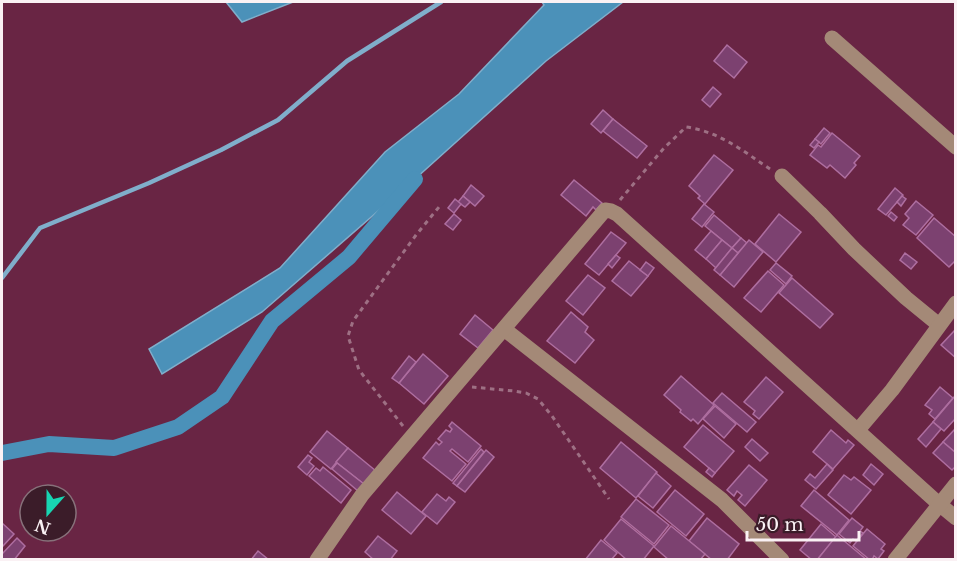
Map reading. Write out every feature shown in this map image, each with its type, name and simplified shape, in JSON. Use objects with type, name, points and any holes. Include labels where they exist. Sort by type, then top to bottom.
[{"type":"street","points":[[832,38],[956,147]]},
{"type":"street","points":[[782,176],[854,249],[906,298],[939,325]]},
{"type":"street","points":[[317,560],[362,495],[605,210],[611,211],[626,222],[956,518]]},
{"type":"street","points":[[858,430],[892,390],[956,303]]},
{"type":"street","points":[[504,329],[722,500],[782,560]]},
{"type":"street","points":[[895,560],[956,484]]},
{"type":"path","points":[[611,211],[664,148],[686,126],[703,129],[730,142],[782,176]]},
{"type":"path","points":[[412,436],[359,370],[348,336],[353,321],[439,207]]},
{"type":"path","points":[[455,386],[514,391],[526,393],[538,399],[609,499]]},
{"type":"water","points":[[226,2],[293,2],[242,22]]},
{"type":"water","points":[[542,2],[623,2],[546,61],[262,312],[162,374],[149,349],[280,268],[385,152],[459,94],[544,5]]},
{"type":"building","points":[[727,45],[747,62],[734,78],[714,61]]},
{"type":"building","points":[[713,87],[721,94],[710,107],[702,100]]},
{"type":"building","points":[[603,110],[613,119],[601,133],[591,124]]},
{"type":"building","points":[[613,119],[647,146],[637,158],[603,131]]},
{"type":"building","points":[[824,128],[830,133],[821,144],[815,139]]},
{"type":"building","points":[[832,133],[860,156],[845,178],[830,165],[827,168],[810,155],[818,145],[821,147]]},
{"type":"building","points":[[815,139],[819,142],[814,148],[810,145]]},
{"type":"building","points":[[714,155],[733,170],[705,204],[689,186]]},
{"type":"building","points":[[574,180],[602,203],[596,210],[593,207],[586,216],[561,195]]},
{"type":"building","points":[[471,185],[484,196],[475,206],[463,196]]},
{"type":"building","points":[[895,188],[903,195],[886,215],[878,209]]},
{"type":"building","points":[[463,196],[470,202],[465,207],[458,202]]},
{"type":"building","points":[[902,196],[906,199],[901,206],[897,202]]},
{"type":"building","points":[[455,199],[461,204],[454,213],[448,208]]},
{"type":"building","points":[[916,201],[933,215],[916,235],[903,225],[909,218],[905,214]]},
{"type":"building","points":[[704,204],[714,212],[702,227],[692,219]]},
{"type":"building","points":[[891,212],[897,217],[894,221],[888,216]]},
{"type":"building","points":[[454,214],[461,220],[453,230],[445,224]]},
{"type":"building","points":[[779,214],[801,232],[776,262],[755,244]]},
{"type":"building","points":[[714,215],[741,238],[732,248],[705,226]]},
{"type":"building","points":[[934,218],[956,237],[956,260],[949,267],[917,238]]},
{"type":"building","points":[[711,231],[722,240],[706,259],[695,250]]},
{"type":"building","points":[[611,232],[626,243],[599,275],[585,264]]},
{"type":"building","points":[[741,238],[747,243],[738,253],[732,248]]},
{"type":"building","points":[[722,240],[732,248],[716,268],[706,259]]},
{"type":"building","points":[[749,240],[763,252],[734,287],[720,275]]},
{"type":"building","points":[[732,248],[738,253],[720,275],[714,270]]},
{"type":"building","points":[[905,253],[917,262],[911,269],[900,260]]},
{"type":"building","points":[[616,255],[620,258],[612,268],[608,264]]},
{"type":"building","points":[[629,261],[648,276],[631,296],[612,281]]},
{"type":"building","points":[[646,262],[654,268],[648,276],[640,270]]},
{"type":"building","points":[[776,263],[792,276],[786,284],[770,270]]},
{"type":"building","points":[[768,271],[784,285],[761,312],[744,298]]},
{"type":"building","points":[[588,275],[605,288],[583,315],[566,301]]},
{"type":"building","points":[[792,278],[833,314],[820,328],[779,293]]},
{"type":"building","points":[[571,312],[588,327],[585,332],[594,340],[575,363],[547,341]]},
{"type":"building","points":[[475,315],[493,330],[478,348],[460,334]]},
{"type":"building","points":[[956,329],[956,358],[941,345]]},
{"type":"building","points":[[423,354],[448,376],[424,404],[399,383]]},
{"type":"building","points":[[409,356],[416,362],[399,383],[392,378]]},
{"type":"building","points":[[681,376],[714,405],[698,424],[680,412],[681,410],[664,395]]},
{"type":"building","points":[[766,377],[783,392],[759,419],[753,414],[755,411],[744,402]]},
{"type":"building","points":[[940,387],[953,398],[935,419],[929,414],[932,410],[925,405]]},
{"type":"building","points":[[722,393],[756,422],[747,432],[713,403]]},
{"type":"building","points":[[955,396],[956,418],[944,431],[933,422]]},
{"type":"building","points":[[715,406],[736,424],[724,438],[703,419]]},
{"type":"building","points":[[452,422],[481,446],[468,462],[452,449],[450,451],[466,464],[452,481],[423,458],[436,442],[439,445],[442,442],[438,439],[446,430],[450,432],[452,429],[449,426]]},
{"type":"building","points":[[933,422],[941,429],[926,447],[918,439]]},
{"type":"building","points":[[703,425],[734,451],[715,473],[684,447]]},
{"type":"building","points":[[956,428],[956,453],[943,442]]},
{"type":"building","points":[[831,430],[846,443],[848,440],[854,445],[833,469],[813,452]]},
{"type":"building","points":[[327,431],[348,448],[331,469],[310,452]]},
{"type":"building","points":[[752,439],[768,453],[760,461],[745,447]]},
{"type":"building","points":[[621,442],[657,472],[636,498],[600,468]]},
{"type":"building","points":[[943,442],[956,453],[956,466],[952,470],[933,453]]},
{"type":"building","points":[[348,448],[376,471],[365,485],[336,462]]},
{"type":"building","points":[[481,449],[484,452],[457,486],[453,483]]},
{"type":"building","points":[[486,450],[494,457],[465,492],[457,486]]},
{"type":"building","points":[[308,455],[312,458],[309,462],[314,466],[307,475],[298,467]]},
{"type":"building","points":[[337,463],[364,484],[358,491],[332,469]]},
{"type":"building","points":[[827,464],[833,470],[816,489],[805,480],[810,474],[815,478]]},
{"type":"building","points":[[871,464],[883,474],[874,485],[863,475]]},
{"type":"building","points":[[749,465],[767,480],[745,506],[738,500],[742,495],[737,491],[734,496],[727,490]]},
{"type":"building","points":[[323,467],[351,490],[341,503],[309,476],[316,468],[320,471]]},
{"type":"building","points":[[709,468],[715,473],[712,477],[706,472]]},
{"type":"building","points":[[656,473],[671,486],[653,508],[638,496]]},
{"type":"building","points":[[844,475],[851,480],[854,477],[871,490],[851,514],[828,495]]},
{"type":"building","points":[[675,490],[704,514],[686,536],[657,512]]},
{"type":"building","points":[[814,490],[849,520],[837,535],[801,506]]},
{"type":"building","points":[[397,492],[426,516],[411,534],[382,510]]},
{"type":"building","points":[[437,494],[446,501],[449,497],[455,502],[437,524],[422,512]]},
{"type":"building","points":[[636,499],[669,525],[654,544],[621,517]]},
{"type":"building","points":[[707,518],[739,544],[727,560],[712,560],[689,541]]},
{"type":"building","points":[[852,518],[863,527],[860,531],[863,533],[856,541],[853,539],[850,543],[839,534]]},
{"type":"building","points":[[621,519],[654,546],[643,560],[627,560],[604,540]]},
{"type":"building","points":[[2,523],[14,534],[2,547]]},
{"type":"building","points":[[821,524],[836,537],[817,560],[812,560],[800,550]]},
{"type":"building","points":[[671,526],[705,554],[700,560],[669,560],[654,547]]},
{"type":"building","points":[[867,529],[885,544],[881,549],[884,551],[878,559],[874,556],[870,560],[853,546]]},
{"type":"building","points":[[837,535],[867,560],[817,560]]},
{"type":"building","points":[[378,536],[397,551],[390,560],[374,560],[365,552]]},
{"type":"building","points":[[17,538],[18,543],[25,546],[14,560],[2,560],[2,554]]},
{"type":"building","points":[[601,540],[617,553],[611,560],[585,560]]},
{"type":"building","points":[[258,551],[269,560],[251,560]]},
{"type":"waterway","points":[[2,278],[40,228],[149,183],[221,150],[278,120],[347,61],[441,2]]},
{"type":"waterway","points":[[2,453],[49,444],[114,448],[178,427],[222,397],[272,321],[349,257],[415,179]]}]
